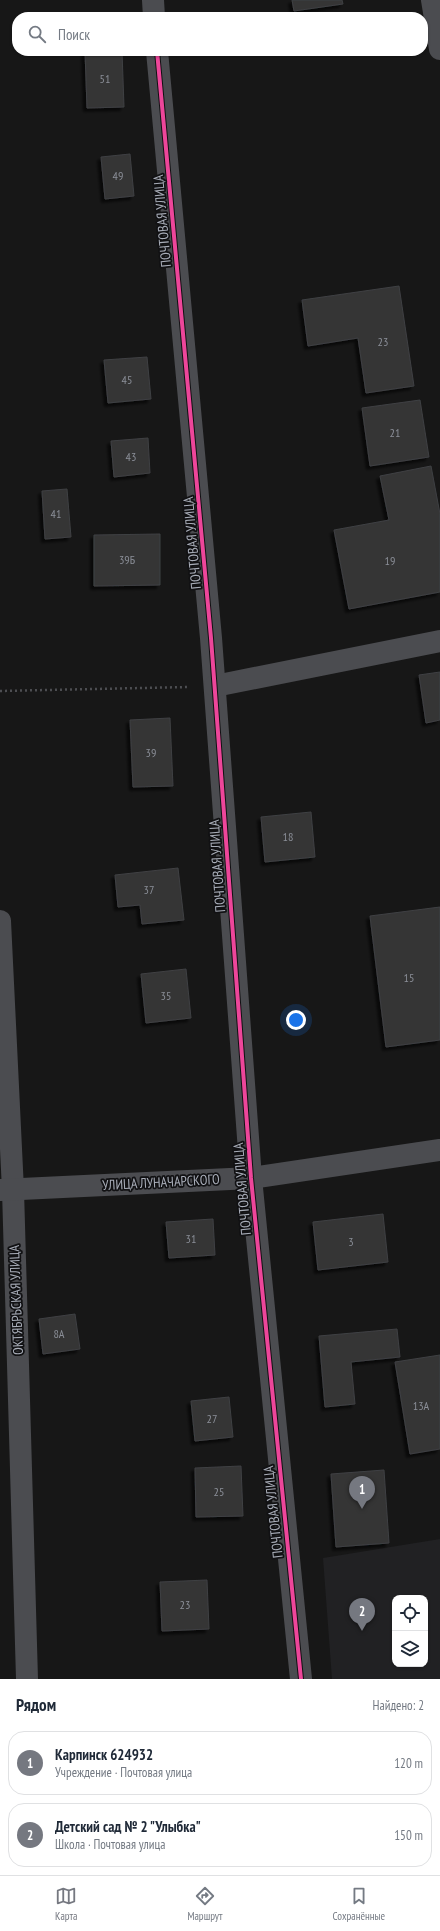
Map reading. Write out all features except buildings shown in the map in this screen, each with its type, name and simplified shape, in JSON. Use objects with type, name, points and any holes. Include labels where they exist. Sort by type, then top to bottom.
[{"type":"street","points":[[153,0],[154,12]]},
{"type":"street","points":[[432,0],[440,49]]},
{"type":"street","name":"ПОЧТОВАЯ УЛИЦА","points":[[157,56],[215,686],[251,1178],[301,1679]]},
{"type":"street","points":[[215,686],[440,641]]},
{"type":"street","name":"ОКТЯБРЬСКАЯ УЛИЦА","points":[[0,921],[7,1190],[27,1679]]},
{"type":"street","name":"УЛИЦА ЛУНАЧАРСКОГО","points":[[7,1190],[251,1178],[440,1150]]},
{"type":"path","points":[[0,691],[215,686]]},
{"type":"shaded area","points":[[440,1539],[440,1679],[332,1679],[323,1558]]},
{"type":"cycle path","points":[[157,56],[211,638],[251,1178],[301,1679]]},
{"type":"place","name":"Карпинск 624932","points":[[362,1509]]},
{"type":"place","name":"Детский сад № 2 \"Улыбка\"","points":[[362,1631]]}]
